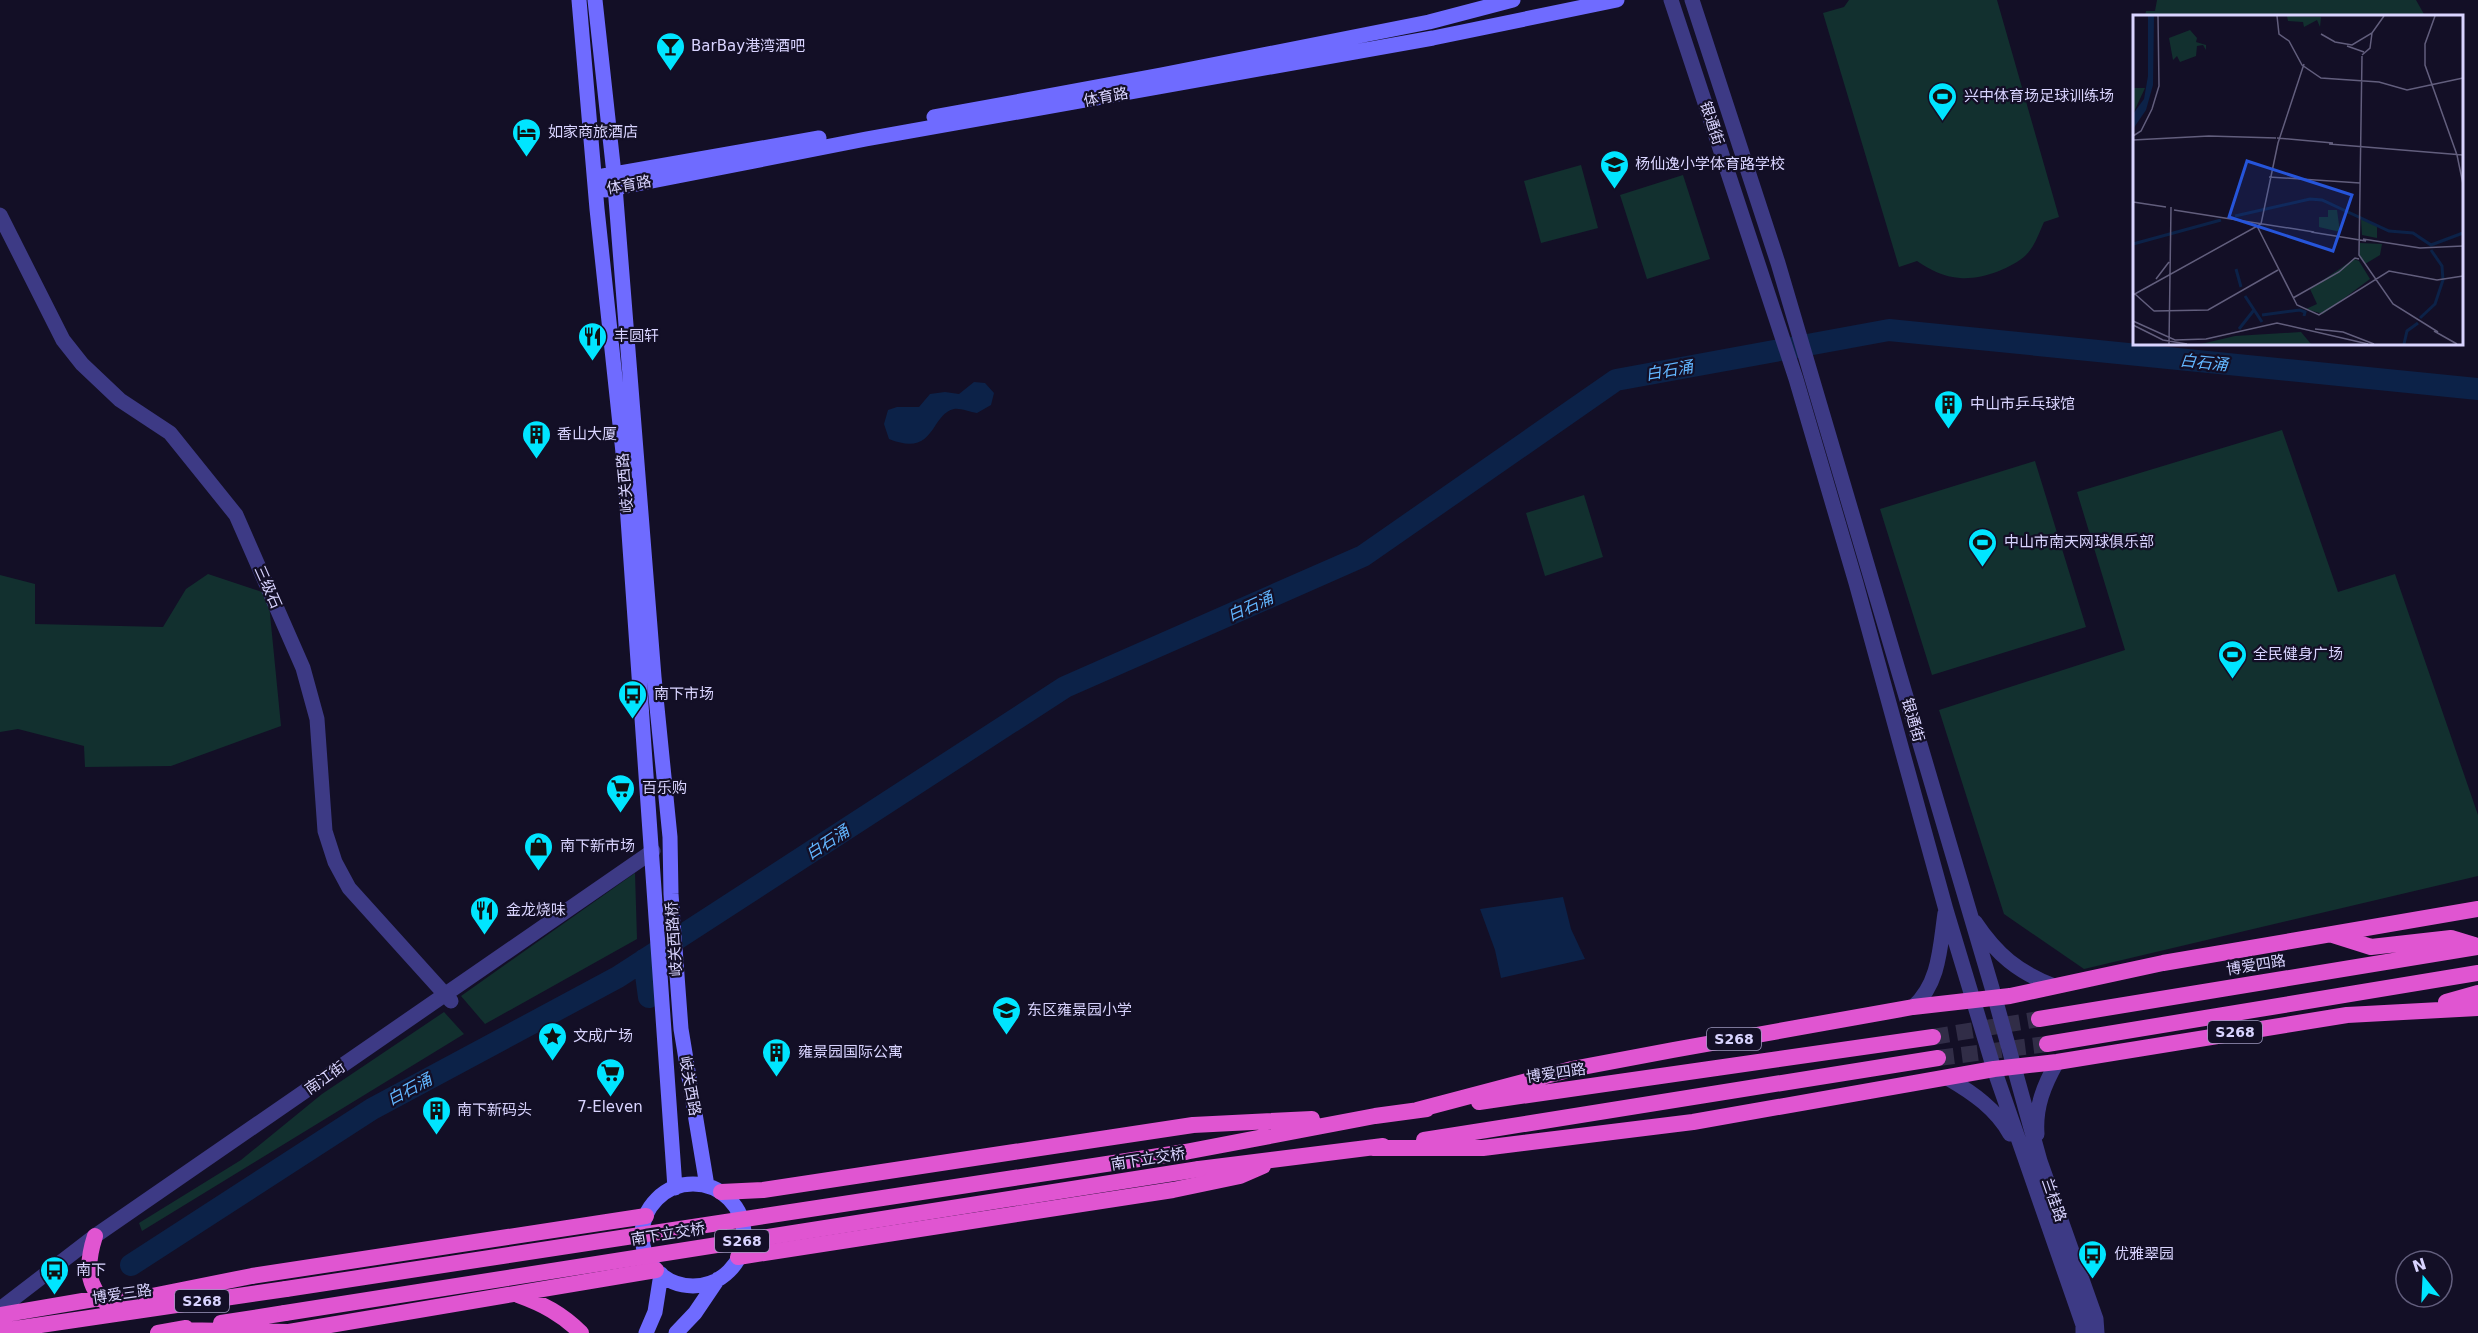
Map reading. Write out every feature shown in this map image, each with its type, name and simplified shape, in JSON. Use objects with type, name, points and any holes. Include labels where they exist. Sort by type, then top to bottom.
[{"type":"highway","name":"S268","points":[[1417,1110],[1572,1069],[1913,1007],[1975,1002],[2163,963],[2478,909]]},
{"type":"highway","points":[[2329,933],[2371,947],[2451,938],[2478,947]]},
{"type":"highway","name":"博爱四路","points":[[2039,1019],[2478,947]]},
{"type":"highway","name":"S268","points":[[2047,1044],[2478,973]]},
{"type":"highway","points":[[2347,1015],[2371,1009],[2435,1004],[2463,999],[2478,993]]},
{"type":"highway","name":"S268","points":[[1373,1148],[1483,1148],[1693,1122],[1949,1079],[1994,1069],[2057,1062],[2347,1015],[2478,1008]]},
{"type":"highway","name":"博爱四路","points":[[1185,1152],[1376,1116],[1933,1036]]},
{"type":"highway","name":"S268","points":[[1282,1157],[1373,1148],[1938,1058]]},
{"type":"highway","points":[[714,1189],[763,1190],[1193,1125],[1376,1116]]},
{"type":"highway","name":"南下立交桥","points":[[286,1289],[1185,1152]]},
{"type":"highway","points":[[738,1257],[1173,1190],[1240,1176],[1282,1157]]},
{"type":"highway","name":"南下立交桥","points":[[175,1330],[1282,1157]]},
{"type":"highway","points":[[0,1315],[106,1297],[127,1301],[252,1276],[646,1216]]},
{"type":"highway","points":[[95,1236],[88,1258],[90,1280],[100,1299],[119,1312]]},
{"type":"highway","points":[[175,1330],[289,1332],[658,1272]]},
{"type":"highway","name":"博爱三路","points":[[0,1331],[286,1289]]},
{"type":"highway","points":[[517,1295],[547,1306],[568,1320],[580,1333]]},
{"type":"highway","name":"S268","points":[[158,1333],[175,1330]]},
{"type":"main road","name":"岐关西路","points":[[579,0],[595,184],[624,462],[653,851],[664,894]]},
{"type":"main road","name":"岐关西路","points":[[596,0],[614,181],[654,677],[670,837],[664,894]]},
{"type":"main road","name":"体育路","points":[[614,181],[1429,22],[1514,0]]},
{"type":"main road","name":"体育路","points":[[595,184],[867,139],[1433,38],[1617,0]]},
{"type":"main road","name":"岐关西路桥","points":[[664,894],[677,985]]},
{"type":"main road","name":"岐关西路桥","points":[[662,985],[664,894]]},
{"type":"main road","name":"岐关西路","points":[[662,985],[675,1188]]},
{"type":"main road","name":"岐关西路","points":[[677,985],[681,1029],[714,1189]]},
{"type":"main road","points":[[696,1184],[714,1189],[732,1202],[740,1214],[744,1228],[743,1243],[738,1257],[730,1270],[707,1284],[688,1285],[671,1281],[658,1272],[648,1258],[643,1244],[642,1230],[646,1216],[663,1194],[675,1188],[696,1184]]},
{"type":"main road","points":[[646,1333],[655,1312],[658,1272]]},
{"type":"main road","points":[[676,1333],[718,1279]]},
{"type":"street","name":"银通街","points":[[1671,0],[1796,379],[1858,591],[1946,910],[1994,1069]]},
{"type":"street","name":"银通街","points":[[1692,0],[1792,310],[1995,998],[2013,1067]]},
{"type":"street","name":"三级石","points":[[0,215],[63,340],[82,364],[120,400],[170,433],[236,515],[303,668],[316,719],[325,831],[335,862],[349,888],[448,997]]},
{"type":"street","name":"南江街","points":[[0,1310],[95,1236],[448,997],[653,851]]},
{"type":"street","points":[[1968,909],[1977,925],[2007,960],[2027,976],[2054,986]]},
{"type":"street","points":[[1913,1007],[1926,993],[1934,975],[1946,910]]},
{"type":"street","points":[[2033,1163],[2036,1123],[2043,1088],[2057,1062]]},
{"type":"street","name":"兰桂路","points":[[2013,1067],[2033,1163],[2083,1325],[2083,1333]]},
{"type":"street","name":"兰桂路","points":[[1994,1069],[2096,1326],[2105,1333]]},
{"type":"street","points":[[1949,1079],[1977,1096],[2005,1125],[2033,1163]]},
{"type":"street","points":[[2076,1333],[2077,1309]]},
{"type":"green space","points":[[1849,0],[1997,0],[2059,217],[2044,222],[2032,248],[2020,260],[1995,272],[1968,278],[1943,275],[1917,261],[1899,267],[1823,13],[1844,7]]},
{"type":"green space","points":[[2157,0],[2416,0],[2424,15],[2145,15],[2146,11],[2155,11]]},
{"type":"green space","points":[[1581,165],[1598,228],[1541,243],[1524,181]]},
{"type":"green space","points":[[1683,175],[1710,259],[1647,279],[1620,195]]},
{"type":"green space","name":"全民健身广场","points":[[2282,430],[2338,592],[2395,574],[2478,815],[2478,876],[2084,969],[2004,914],[1939,710],[2125,650],[2077,492]]},
{"type":"green space","name":"中山市南天网球俱乐部","points":[[2035,461],[2086,627],[1932,675],[1880,509]]},
{"type":"green space","points":[[1584,495],[1603,557],[1545,576],[1526,513]]},
{"type":"green space","points":[[208,574],[268,594],[281,726],[171,766],[85,767],[84,746],[18,729],[0,732],[0,575],[35,584],[35,624],[163,627],[186,589]]},
{"type":"green space","points":[[635,873],[637,939],[485,1024],[461,996]]},
{"type":"green space","points":[[444,1012],[464,1034],[142,1231],[139,1223],[241,1160],[322,1094]]},
{"type":"water","points":[[974,382],[985,383],[994,393],[991,405],[977,413],[954,409],[946,413],[924,439],[916,443],[889,439],[884,424],[888,410],[897,407],[919,407],[930,394],[945,392],[959,394]]},
{"type":"water","points":[[1563,897],[1571,929],[1585,959],[1501,978],[1495,950],[1480,909]]},
{"type":"waterway","name":"白石涌","points":[[131,1265],[372,1109],[618,977],[1065,687],[1363,556],[1616,380],[1889,330],[2478,389]]},
{"type":"waterway","points":[[644,960],[649,997]]},
{"type":"tunnel","points":[[1933,1037],[2039,1019]]},
{"type":"tunnel","points":[[1938,1058],[2047,1044]]},
{"type":"place","name":"BarBay港湾酒吧","points":[[670,72]]},
{"type":"place","name":"兴中体育场足球训练场","points":[[1943,122]]},
{"type":"place","name":"如家商旅酒店","points":[[527,158]]},
{"type":"place","name":"杨仙逸小学体育路学校","points":[[1614,190]]},
{"type":"place","name":"丰圆轩","points":[[593,362]]},
{"type":"place","name":"中山市乒乓球馆","points":[[1949,430]]},
{"type":"place","name":"香山大厦","points":[[536,460]]},
{"type":"place","name":"中山市南天网球俱乐部","points":[[1983,568]]},
{"type":"place","name":"全民健身广场","points":[[2232,680]]},
{"type":"place","name":"南下市场","points":[[633,720]]},
{"type":"place","name":"百乐购","points":[[621,814]]},
{"type":"place","name":"南下新市场","points":[[539,872]]},
{"type":"place","name":"金龙烧味","points":[[485,936]]},
{"type":"place","name":"东区雍景园小学","points":[[1006,1036]]},
{"type":"place","name":"文成广场","points":[[552,1062]]},
{"type":"place","name":"雍景园国际公寓","points":[[777,1078]]},
{"type":"place","name":"7-Eleven","points":[[610,1098]]},
{"type":"place","name":"南下新码头","points":[[436,1136]]},
{"type":"place","name":"优雅翠园","points":[[2093,1280]]},
{"type":"place","name":"南下","points":[[55,1296]]}]
